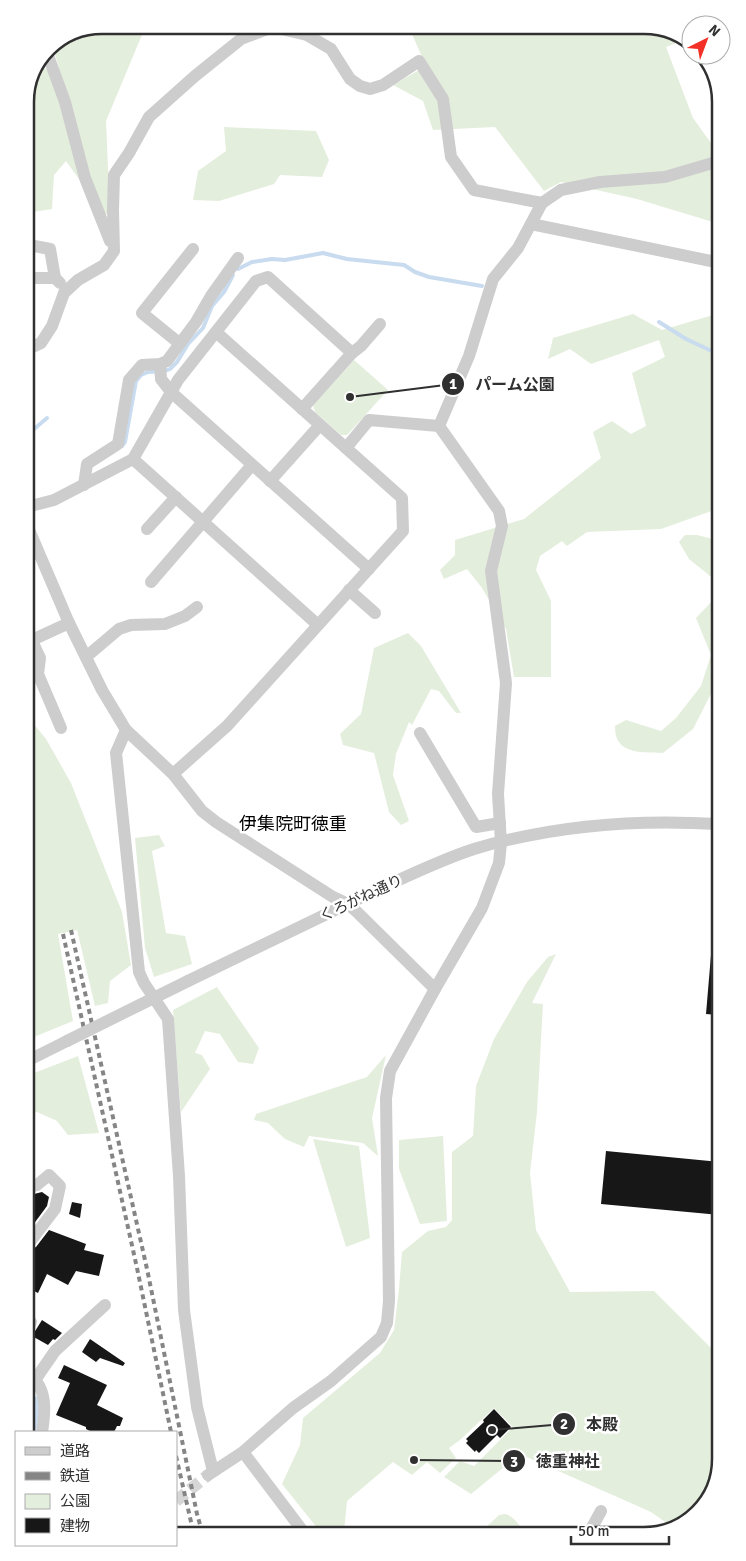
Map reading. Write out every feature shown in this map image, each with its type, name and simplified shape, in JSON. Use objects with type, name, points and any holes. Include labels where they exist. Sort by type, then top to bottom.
[{"type":"street","points":[[34,346],[41,343],[52,326],[64,293],[78,280],[104,266],[114,251],[114,176],[149,117],[195,76],[241,39],[254,34]]},
{"type":"street","points":[[299,34],[331,49],[350,79],[360,86],[370,89],[382,85],[419,61],[443,99],[452,157],[474,190],[542,203]]},
{"type":"street","points":[[49,59],[65,102],[85,178],[114,251]]},
{"type":"street","points":[[439,426],[469,356],[493,279],[518,248],[542,203],[561,190],[600,182],[665,177],[712,163]]},
{"type":"street","points":[[531,224],[712,261]]},
{"type":"street","points":[[34,246],[50,250],[55,278],[67,290]]},
{"type":"street","points":[[179,343],[142,313],[193,249]]},
{"type":"street","points":[[160,372],[238,258]]},
{"type":"street","points":[[34,505],[54,500],[133,459],[178,380],[256,281],[268,277],[352,353]]},
{"type":"street","points":[[34,278],[55,278]]},
{"type":"street","points":[[302,409],[380,324]]},
{"type":"street","points":[[173,774],[227,726],[403,531],[402,498],[216,332]]},
{"type":"street","points":[[84,485],[87,464],[118,444],[129,380],[142,365],[160,372],[171,392],[369,569]]},
{"type":"street","points":[[126,730],[116,753],[139,972],[144,983],[168,1019],[180,1176],[184,1310],[197,1407],[211,1473],[243,1452],[293,1408],[331,1381],[361,1356],[381,1337],[387,1323],[389,1301],[386,1098],[390,1071],[482,908],[499,863],[501,842],[498,794],[506,683],[491,572],[502,526],[499,511],[439,426],[369,420],[346,448]]},
{"type":"street","points":[[270,481],[320,425]]},
{"type":"street","points":[[133,459],[318,625]]},
{"type":"street","points":[[151,582],[252,465]]},
{"type":"street","points":[[147,529],[176,498]]},
{"type":"street","points":[[34,541],[69,623],[102,690],[126,730],[173,774],[202,811],[216,822],[348,904],[435,989]]},
{"type":"street","points":[[350,590],[376,613]]},
{"type":"street","points":[[86,657],[119,629],[131,625],[164,624],[185,616],[197,606]]},
{"type":"street","points":[[34,634],[69,623]]},
{"type":"street","points":[[34,644],[40,658],[38,674],[61,728]]},
{"type":"street","points":[[420,733],[476,827],[500,822]]},
{"type":"street","name":"くろがね通り","points":[[34,1058],[348,904],[451,858],[501,842],[590,825],[676,821],[712,824]]},
{"type":"street","points":[[34,1186],[49,1175],[60,1186],[55,1209],[34,1237]]},
{"type":"street","points":[[34,1377],[55,1351],[105,1305]]},
{"type":"street","points":[[34,1379],[42,1390],[45,1415],[42,1431]]},
{"type":"street","points":[[243,1452],[300,1527]]},
{"type":"street","points":[[592,1527],[601,1511]]},
{"type":"green space","points":[[93,34],[142,34],[106,121],[110,214],[104,214],[66,161],[54,175],[52,209],[34,212],[34,97],[36,84],[43,69],[59,67],[54,54],[80,37]]},
{"type":"green space","points":[[412,34],[649,34],[666,37],[677,43],[666,47],[693,118],[712,144],[712,222],[637,199],[561,182],[544,191],[495,127],[433,130],[423,101],[393,85],[426,66]]},
{"type":"green space","points":[[224,127],[316,131],[329,160],[322,177],[280,175],[274,184],[219,201],[193,200],[198,171],[226,151]]},
{"type":"green space","points":[[633,314],[662,330],[712,315],[712,511],[661,529],[587,532],[567,546],[562,541],[540,556],[536,570],[551,601],[551,677],[514,677],[506,629],[482,588],[467,569],[444,579],[440,570],[455,555],[455,540],[524,519],[601,458],[593,432],[612,421],[631,434],[646,426],[632,373],[665,357],[659,340],[591,364],[570,349],[548,359],[553,338]]},
{"type":"green space","points":[[354,360],[388,390],[347,435],[341,435],[315,412],[313,405]]},
{"type":"green space","points":[[685,535],[697,535],[712,539],[712,578],[689,559],[679,542]]},
{"type":"green space","points":[[712,601],[712,692],[693,729],[663,753],[638,752],[624,747],[616,735],[615,726],[626,720],[661,731],[676,718],[701,686],[711,655],[696,618]]},
{"type":"green space","points":[[408,633],[421,646],[461,713],[456,713],[439,691],[431,689],[412,725],[409,722],[396,754],[393,775],[409,821],[401,825],[389,812],[374,753],[343,745],[340,734],[361,714],[374,648]]},
{"type":"green space","points":[[34,724],[46,739],[71,783],[122,912],[131,965],[110,981],[108,1003],[95,1006],[77,930],[58,934],[73,1021],[34,1037]]},
{"type":"green space","points":[[159,835],[165,846],[152,851],[166,933],[185,936],[192,964],[154,977],[145,948],[135,838]]},
{"type":"green space","points":[[556,954],[532,1003],[543,1004],[537,1112],[530,1173],[536,1230],[570,1292],[654,1291],[712,1349],[712,1468],[710,1477],[701,1497],[695,1504],[678,1518],[667,1523],[651,1512],[520,1454],[471,1494],[444,1477],[460,1461],[474,1466],[513,1427],[494,1408],[449,1448],[456,1458],[440,1473],[427,1462],[412,1475],[393,1462],[347,1501],[344,1527],[316,1527],[282,1484],[300,1445],[303,1418],[380,1353],[394,1330],[402,1252],[428,1231],[446,1227],[452,1220],[452,1152],[473,1136],[476,1086],[494,1039],[527,982],[548,957]]},
{"type":"green space","points":[[217,987],[259,1048],[253,1064],[238,1062],[220,1034],[205,1031],[195,1053],[202,1055],[210,1069],[181,1112],[173,1010]]},
{"type":"green space","points":[[386,1055],[372,1118],[378,1156],[363,1143],[309,1136],[304,1147],[285,1139],[268,1123],[254,1120],[256,1114],[367,1077]]},
{"type":"green space","points":[[78,1056],[99,1133],[68,1135],[57,1121],[34,1112],[34,1073]]},
{"type":"green space","points":[[443,1136],[447,1221],[420,1224],[399,1169],[399,1140]]},
{"type":"green space","points":[[313,1139],[359,1146],[370,1238],[346,1247]]},
{"type":"green space","points":[[499,1515],[508,1515],[521,1527],[486,1527]]},
{"type":"water","points":[[34,1395],[42,1402],[36,1431],[34,1431]]},
{"type":"building","points":[[711,955],[712,1014],[706,1014]]},
{"type":"building","points":[[606,1151],[712,1161],[712,1214],[601,1204]]},
{"type":"building","points":[[42,1192],[49,1197],[47,1206],[34,1224],[34,1194]]},
{"type":"building","points":[[72,1202],[82,1204],[80,1218],[69,1214]]},
{"type":"building","points":[[49,1230],[86,1244],[84,1250],[104,1255],[99,1276],[76,1271],[68,1285],[47,1274],[38,1293],[34,1291],[34,1248]]},
{"type":"building","points":[[42,1320],[62,1333],[48,1345],[34,1337],[34,1333]]},
{"type":"building","points":[[90,1339],[125,1363],[123,1366],[100,1358],[96,1362],[82,1352]]},
{"type":"building","points":[[64,1365],[107,1385],[97,1405],[123,1418],[120,1426],[117,1426],[114,1431],[90,1431],[86,1427],[56,1415],[70,1383],[58,1378]]},
{"type":"building","points":[[494,1409],[511,1427],[500,1438],[497,1435],[479,1453],[476,1450],[475,1452],[466,1443],[468,1441],[466,1439],[484,1422],[483,1420]]},
{"type":"waterway","points":[[238,269],[252,262],[272,259],[285,260],[323,253],[347,259],[404,265],[415,272],[429,277],[482,286]]},
{"type":"waterway","points":[[122,446],[125,442],[136,381],[141,375],[148,372],[170,369],[177,362],[188,344],[203,328],[212,306],[224,292],[233,275]]},
{"type":"waterway","points":[[659,322],[686,339],[712,351]]},
{"type":"waterway","points":[[34,429],[47,418]]},
{"type":"tunnel","points":[[178,1499],[208,1475]]},
{"type":"railway","points":[[71,930],[147,1269],[201,1527]]},
{"type":"railway","points":[[63,934],[137,1268],[171,1431]]},
{"type":"railway","points":[[178,1465],[192,1527]]},
{"type":"place","name":"パーム公園","points":[[350,397]]},
{"type":"place","name":"本殿","points":[[492,1430]]},
{"type":"place","name":"徳重神社","points":[[414,1460]]},
{"type":"district","name":"伊集院町徳重","points":[[293,824]]}]
